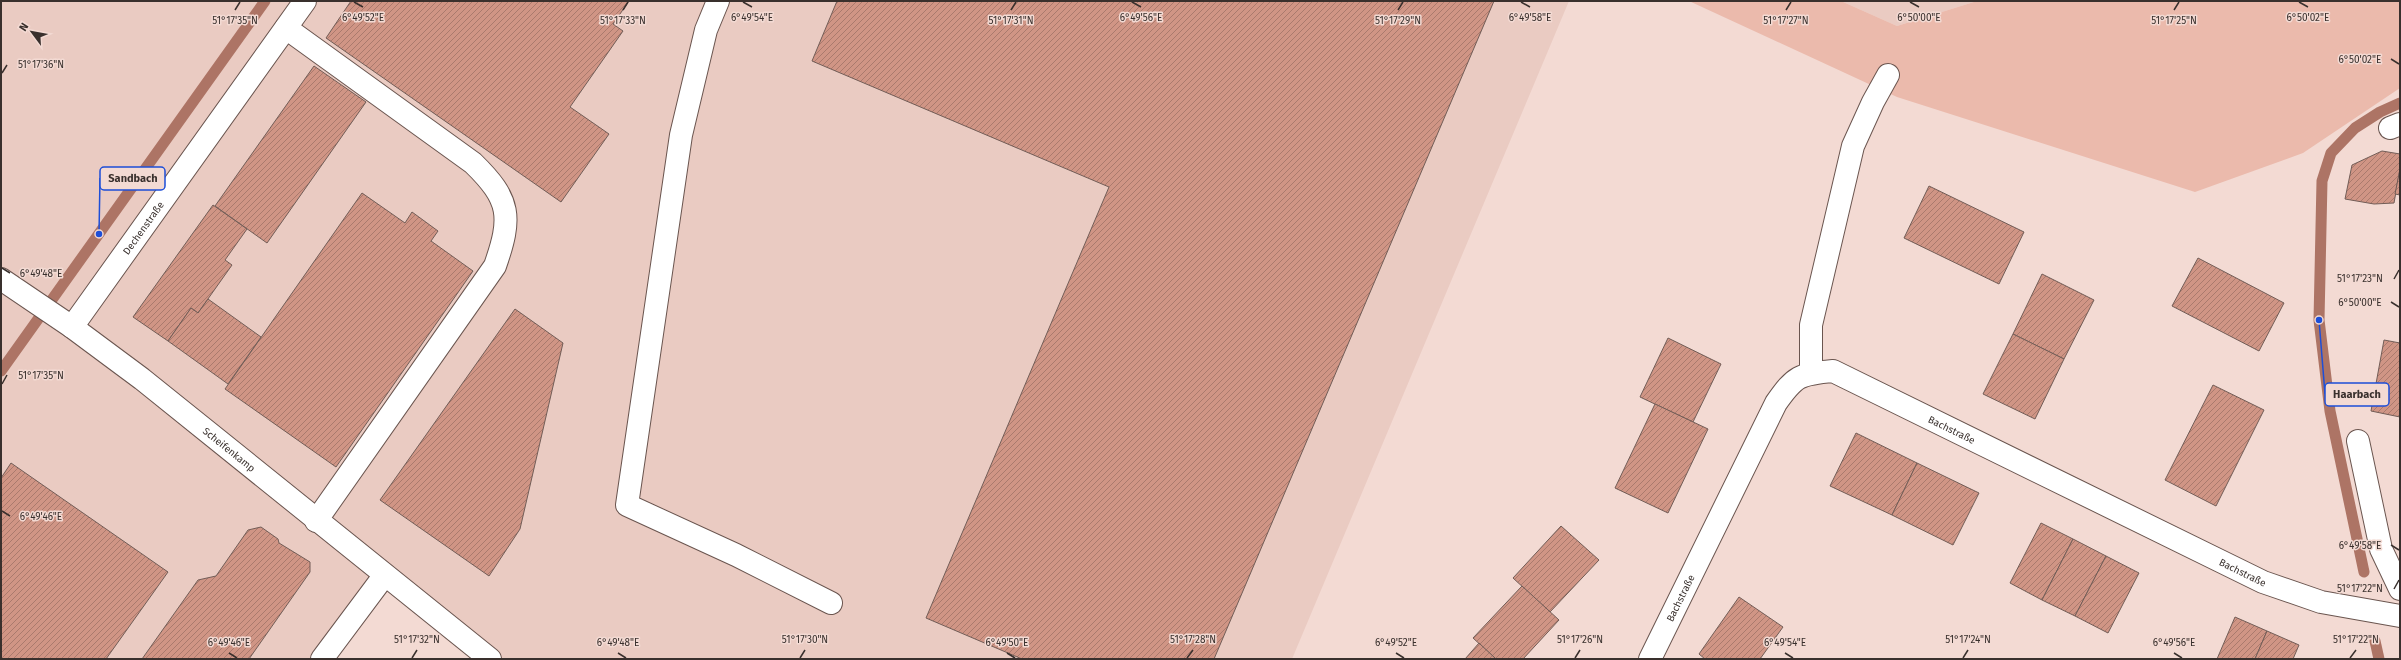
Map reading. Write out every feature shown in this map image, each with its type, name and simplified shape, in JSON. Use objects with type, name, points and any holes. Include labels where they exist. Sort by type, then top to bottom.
[{"type":"street","name":"Dechenstraße","points":[[72,327],[305,1]]},
{"type":"street","points":[[718,1],[706,30],[681,135],[627,505],[736,555],[831,603]]},
{"type":"street","points":[[286,28],[473,163],[490,179],[501,198],[506,219],[505,237],[495,266],[316,521]]},
{"type":"street","points":[[1811,373],[1811,325],[1853,146],[1873,102],[1888,75]]},
{"type":"street","points":[[1,278],[72,327]]},
{"type":"street","name":"Scheifenkamp","points":[[72,327],[142,379],[384,576],[490,659]]},
{"type":"street","name":"Bachstraße","points":[[1650,659],[1776,403],[1791,382],[1811,373],[1833,371],[1859,382],[2263,582],[2321,602],[2400,616]]},
{"type":"street","points":[[2358,441],[2381,549],[2400,589]]},
{"type":"street","points":[[322,659],[384,576]]},
{"type":"shaded area","points":[[1,1],[1569,1],[1292,659],[501,659],[385,568],[316,659],[1,659]]},
{"type":"shaded area","points":[[1689,1],[1841,1],[1897,26],[1977,1],[2400,1],[2400,88],[2303,153],[2195,192],[1897,97]]},
{"type":"shaded area","points":[[1841,1],[1977,1],[1897,26]]},
{"type":"building","points":[[351,1],[629,1],[613,24],[623,31],[570,107],[609,134],[561,202],[326,38]]},
{"type":"building","points":[[837,1],[1494,1],[1214,659],[1022,659],[926,618],[1109,187],[812,61]]},
{"type":"building","points":[[314,66],[366,102],[267,243],[215,206]]},
{"type":"building","points":[[2382,151],[2400,154],[2400,169],[2394,203],[2374,204],[2345,199],[2352,165]]},
{"type":"building","points":[[2400,169],[2400,195],[2395,194]]},
{"type":"building","points":[[1929,186],[2024,232],[1999,284],[1904,238]]},
{"type":"building","points":[[362,193],[405,223],[412,212],[438,231],[431,241],[473,271],[336,467],[225,389]]},
{"type":"building","points":[[213,205],[247,229],[225,260],[232,265],[198,313],[191,308],[168,341],[133,317]]},
{"type":"building","points":[[2198,258],[2284,303],[2259,351],[2172,306]]},
{"type":"building","points":[[2042,274],[2094,300],[2064,359],[2013,334]]},
{"type":"building","points":[[208,299],[261,337],[228,384],[168,341],[191,308],[198,313]]},
{"type":"building","points":[[515,309],[563,343],[520,529],[489,576],[380,500]]},
{"type":"building","points":[[2013,334],[2064,359],[2035,419],[1983,394]]},
{"type":"building","points":[[1668,338],[1721,364],[1693,422],[1640,397]]},
{"type":"building","points":[[2384,340],[2400,343],[2400,417],[2371,411]]},
{"type":"building","points":[[2213,385],[2264,410],[2216,506],[2165,480]]},
{"type":"building","points":[[1655,404],[1708,429],[1668,513],[1615,488]]},
{"type":"building","points":[[1856,433],[1917,463],[1892,515],[1830,486]]},
{"type":"building","points":[[11,463],[168,572],[106,659],[1,659],[1,478]]},
{"type":"building","points":[[1917,463],[1979,493],[1953,545],[1892,515]]},
{"type":"building","points":[[2041,523],[2073,539],[2042,600],[2010,583]]},
{"type":"building","points":[[1561,526],[1599,560],[1550,612],[1513,578]]},
{"type":"building","points":[[261,527],[278,539],[279,543],[310,562],[310,572],[249,659],[142,659],[198,580],[216,576],[248,530]]},
{"type":"building","points":[[2073,539],[2106,556],[2075,616],[2042,600]]},
{"type":"building","points":[[2106,556],[2139,573],[2108,633],[2075,616]]},
{"type":"building","points":[[1522,586],[1559,620],[1523,659],[1496,659],[1473,638]]},
{"type":"building","points":[[1739,597],[1783,627],[1760,659],[1705,659],[1699,654]]},
{"type":"building","points":[[2235,617],[2267,631],[2255,659],[2217,659]]},
{"type":"building","points":[[2267,631],[2299,645],[2293,659],[2255,659]]},
{"type":"building","points":[[1479,643],[1496,659],[1465,659]]},
{"type":"waterway","points":[[1,371],[265,1]]},
{"type":"waterway","points":[[2364,572],[2330,411],[2319,320],[2322,181],[2331,153],[2355,128],[2380,112],[2400,103]]},
{"type":"waterway","points":[[2375,641],[2379,659]]},
{"type":"place","name":"Sandbach","points":[[99,234]]},
{"type":"place","name":"Haarbach","points":[[2319,320]]}]
